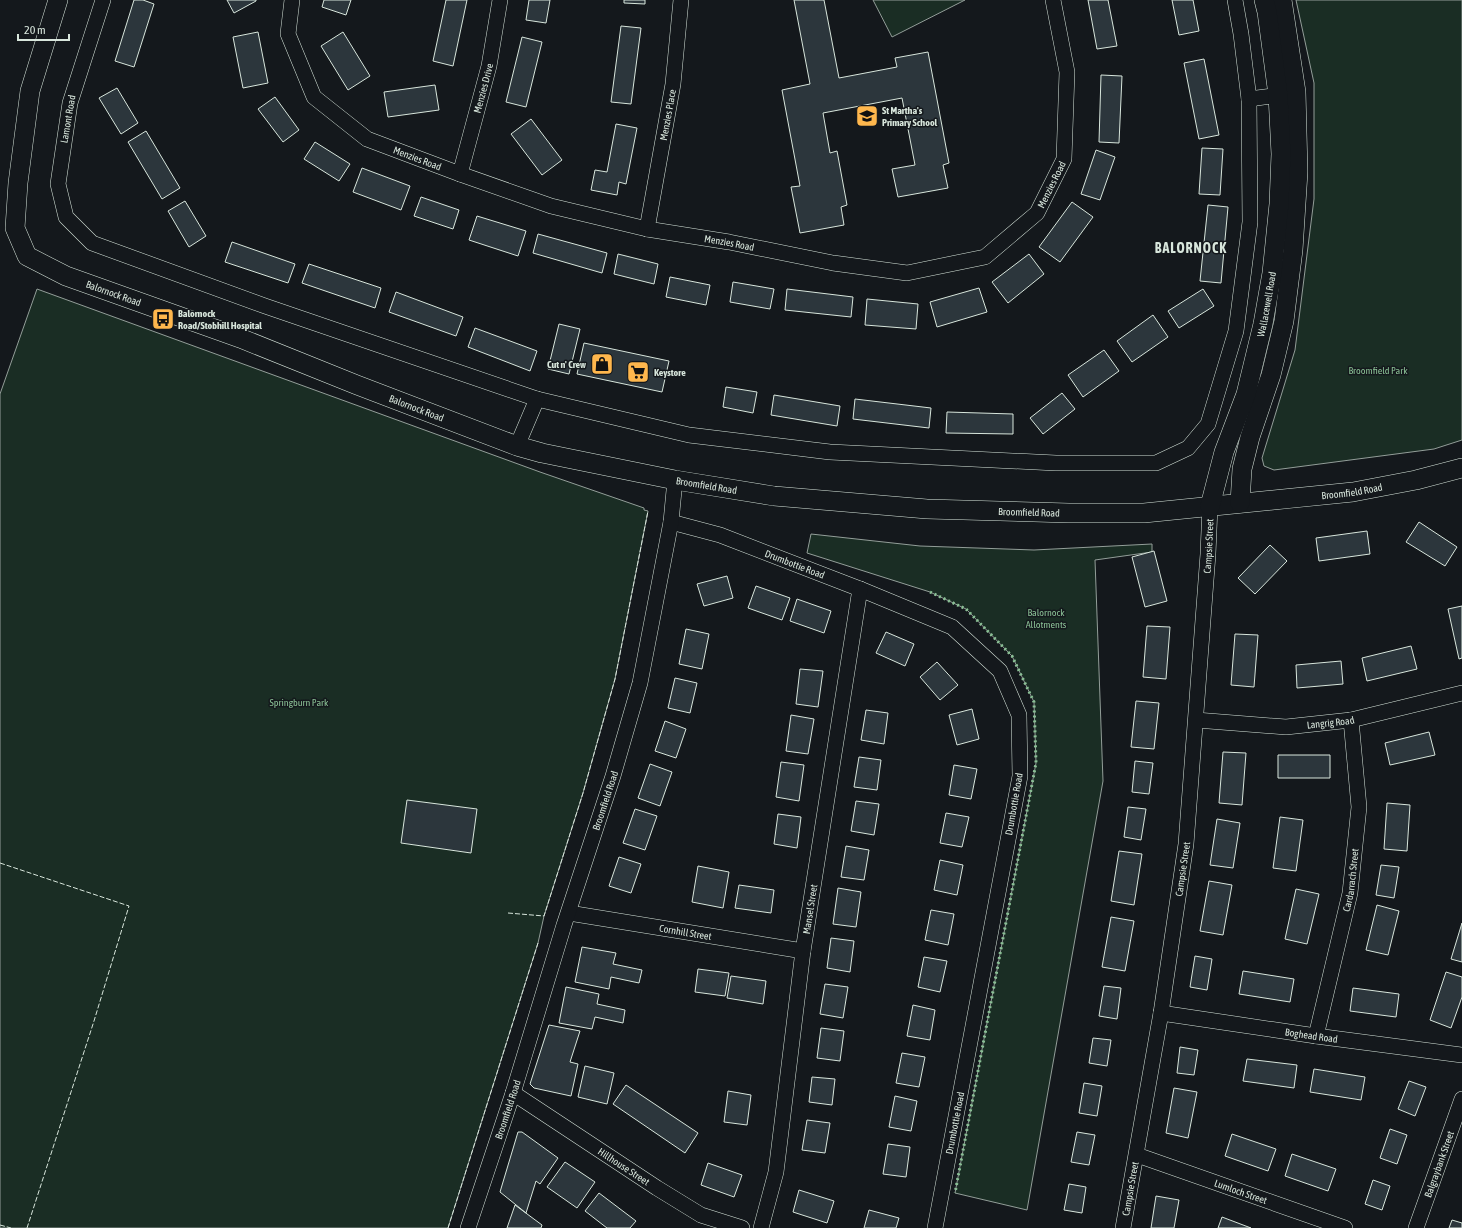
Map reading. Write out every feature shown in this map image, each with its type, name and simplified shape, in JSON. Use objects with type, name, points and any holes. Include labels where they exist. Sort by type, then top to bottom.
[{"type":"street","name":"Balornock Road","points":[[58,0],[30,91],[18,183],[15,228],[27,256],[66,276],[240,338],[357,385],[517,446],[542,453],[675,480]]},
{"type":"street","name":"Lamont Road","points":[[103,0],[70,103],[58,184],[66,217],[92,243],[265,306],[537,399]]},
{"type":"street","name":"Menzies Road","points":[[292,0],[288,34],[314,97],[367,139],[551,206],[647,229],[729,242],[833,263],[907,273],[985,257],[1037,213],[1064,159],[1067,72],[1053,0]]},
{"type":"street","name":"Menzies Drive","points":[[460,174],[489,66],[500,0]]},
{"type":"street","name":"Menzies Place","points":[[647,229],[673,84],[681,0]]},
{"type":"street","points":[[517,446],[537,399],[689,435],[830,452],[1056,463],[1156,463],[1188,448],[1208,424],[1236,331],[1250,222],[1249,99],[1235,0]]},
{"type":"street","name":"Wallacewell Road","points":[[1210,506],[1224,452],[1246,394],[1264,324],[1272,273],[1279,204],[1281,154],[1287,94],[1264,0]]},
{"type":"street","name":"Wallacewell Road","points":[[1240,503],[1242,469],[1250,437],[1271,376],[1285,313],[1293,250],[1298,172],[1287,94],[1282,0]]},
{"type":"street","points":[[1249,99],[1287,94]]},
{"type":"street","name":"Broomfield Road","points":[[468,1228],[513,1093],[613,776],[640,683],[671,522],[675,480],[774,496],[928,509],[1069,513],[1144,513],[1353,492],[1416,480],[1462,468]]},
{"type":"street","name":"Campsie Street","points":[[1123,1228],[1161,1013],[1186,844],[1208,554],[1210,506]]},
{"type":"street","name":"Drumbottie Road","points":[[671,522],[720,535],[860,589],[952,627],[1000,671],[1019,715],[1020,776],[935,1228]]},
{"type":"street","name":"Mansel Street","points":[[761,1228],[776,1172],[803,951],[860,589]]},
{"type":"street","name":"Langrig Road","points":[[1196,720],[1286,727],[1351,720],[1462,693]]},
{"type":"street","name":"Cardarrach Street","points":[[1316,1036],[1350,893],[1359,807],[1351,720]]},
{"type":"street","name":"Cornhill Street","points":[[569,913],[803,951]]},
{"type":"street","name":"Boghead Road","points":[[1161,1013],[1316,1036],[1462,1055]]},
{"type":"street","name":"Hillhouse Street","points":[[513,1093],[657,1188],[701,1215],[742,1228]]},
{"type":"street","name":"Balgraybank Street","points":[[1416,1228],[1462,1099]]},
{"type":"street","name":"Lumloch Street","points":[[1137,1155],[1345,1228]]},
{"type":"green space","points":[[873,0],[965,0],[892,37]]},
{"type":"green space","name":"Broomfield Park","points":[[1296,0],[1462,0],[1462,440],[1434,449],[1274,470],[1264,466],[1262,458],[1295,350],[1314,199],[1314,83]]},
{"type":"green space","name":"Springburn Park","points":[[37,289],[540,472],[644,508],[644,510],[648,511],[615,679],[583,793],[544,916],[538,943],[448,1228],[0,1228],[0,394]]},
{"type":"green space","name":"Balornock Allotments","points":[[811,534],[920,546],[1034,550],[1152,544],[1152,552],[1095,560],[1103,781],[1027,1210],[955,1193],[1036,763],[1034,702],[1012,656],[966,609],[930,592],[807,553]]},
{"type":"building","points":[[134,0],[143,0],[154,4],[134,67],[115,61]]},
{"type":"building","points":[[227,0],[256,0],[256,1],[234,13]]},
{"type":"building","points":[[324,0],[351,0],[346,15],[322,7]]},
{"type":"building","points":[[446,0],[467,0],[453,66],[433,61]]},
{"type":"building","points":[[529,0],[550,0],[546,23],[526,20]]},
{"type":"building","points":[[624,0],[645,0],[645,4],[624,3]]},
{"type":"building","points":[[794,0],[824,0],[839,78],[897,67],[895,58],[928,52],[949,163],[943,165],[948,188],[898,197],[892,169],[915,165],[902,98],[823,113],[830,153],[837,151],[847,205],[841,207],[844,225],[800,233],[791,187],[800,186],[782,90],[810,84]]},
{"type":"building","points":[[1088,0],[1108,0],[1117,46],[1097,49]]},
{"type":"building","points":[[1172,0],[1193,0],[1199,31],[1179,35]]},
{"type":"building","points":[[621,26],[641,28],[631,104],[611,102]]},
{"type":"building","points":[[258,32],[268,83],[243,88],[233,37]]},
{"type":"building","points":[[343,32],[370,76],[348,90],[321,46]]},
{"type":"building","points":[[522,37],[542,42],[526,107],[506,102]]},
{"type":"building","points":[[1204,59],[1219,135],[1199,139],[1184,63]]},
{"type":"building","points":[[1101,75],[1122,76],[1119,143],[1099,142]]},
{"type":"building","points":[[435,85],[439,110],[388,117],[384,92]]},
{"type":"building","points":[[117,88],[138,123],[121,134],[99,98]]},
{"type":"building","points":[[275,97],[299,130],[283,142],[258,109]]},
{"type":"building","points":[[531,119],[562,160],[542,175],[511,134]]},
{"type":"building","points":[[616,124],[637,128],[626,184],[619,182],[617,195],[591,190],[595,170],[607,172]]},
{"type":"building","points":[[146,131],[180,188],[162,199],[128,142]]},
{"type":"building","points":[[315,142],[350,164],[339,181],[304,159]]},
{"type":"building","points":[[1202,148],[1223,149],[1220,195],[1199,194]]},
{"type":"building","points":[[1096,150],[1115,157],[1100,200],[1081,194]]},
{"type":"building","points":[[362,168],[410,186],[401,210],[353,192]]},
{"type":"building","points":[[421,197],[459,210],[453,229],[414,216]]},
{"type":"building","points":[[185,201],[206,236],[189,247],[168,211]]},
{"type":"building","points":[[1072,202],[1093,217],[1060,262],[1039,247]]},
{"type":"building","points":[[1208,205],[1228,207],[1221,283],[1200,281]]},
{"type":"building","points":[[477,216],[526,231],[518,256],[469,240]]},
{"type":"building","points":[[538,234],[607,253],[602,273],[533,253]]},
{"type":"building","points":[[232,242],[295,264],[288,283],[225,262]]},
{"type":"building","points":[[618,254],[658,264],[654,284],[614,274]]},
{"type":"building","points":[[1029,254],[1044,274],[1008,303],[992,282]]},
{"type":"building","points":[[309,264],[381,288],[375,308],[302,283]]},
{"type":"building","points":[[670,277],[710,285],[706,305],[666,297]]},
{"type":"building","points":[[733,282],[774,289],[770,309],[730,302]]},
{"type":"building","points":[[979,288],[987,312],[937,327],[930,302]]},
{"type":"building","points":[[787,289],[853,297],[851,317],[785,310]]},
{"type":"building","points":[[1203,289],[1214,306],[1179,328],[1168,311]]},
{"type":"building","points":[[396,292],[463,317],[456,336],[389,312]]},
{"type":"building","points":[[867,299],[918,304],[916,329],[865,325]]},
{"type":"building","points":[[1153,315],[1168,337],[1132,362],[1117,341]]},
{"type":"building","points":[[559,324],[580,329],[569,374],[548,369]]},
{"type":"building","points":[[475,328],[537,351],[530,371],[468,347]]},
{"type":"building","points":[[584,343],[669,361],[662,392],[577,374]]},
{"type":"building","points":[[1104,350],[1119,371],[1083,397],[1068,375]]},
{"type":"building","points":[[726,387],[757,392],[753,413],[723,407]]},
{"type":"building","points":[[1062,393],[1075,409],[1043,434],[1030,418]]},
{"type":"building","points":[[774,395],[840,406],[837,426],[771,415]]},
{"type":"building","points":[[855,399],[931,408],[929,428],[853,419]]},
{"type":"building","points":[[947,412],[1013,414],[1013,434],[946,433]]},
{"type":"building","points":[[1419,522],[1457,547],[1445,566],[1406,542]]},
{"type":"building","points":[[1367,531],[1370,554],[1319,561],[1316,538]]},
{"type":"building","points":[[1270,545],[1287,561],[1255,594],[1238,578]]},
{"type":"building","points":[[1154,551],[1167,601],[1145,607],[1132,557]]},
{"type":"building","points":[[727,576],[733,598],[704,606],[697,584]]},
{"type":"building","points":[[756,586],[790,598],[782,620],[748,608]]},
{"type":"building","points":[[797,599],[831,611],[824,633],[790,621]]},
{"type":"building","points":[[1462,606],[1462,658],[1459,659],[1448,609]]},
{"type":"building","points":[[1147,626],[1170,627],[1166,679],[1143,677]]},
{"type":"building","points":[[686,629],[709,634],[702,669],[679,664]]},
{"type":"building","points":[[886,632],[914,644],[905,666],[876,653]]},
{"type":"building","points":[[1235,634],[1258,635],[1254,687],[1231,685]]},
{"type":"building","points":[[1411,646],[1417,669],[1367,681],[1362,658]]},
{"type":"building","points":[[1341,661],[1343,684],[1297,688],[1296,665]]},
{"type":"building","points":[[937,662],[958,685],[940,700],[920,677]]},
{"type":"building","points":[[800,669],[823,671],[818,707],[796,704]]},
{"type":"building","points":[[675,678],[697,683],[690,713],[668,708]]},
{"type":"building","points":[[1136,701],[1159,703],[1154,749],[1131,747]]},
{"type":"building","points":[[972,709],[979,739],[957,745],[949,715]]},
{"type":"building","points":[[866,710],[888,713],[884,744],[861,740]]},
{"type":"building","points":[[791,715],[814,719],[808,754],[786,751]]},
{"type":"building","points":[[665,721],[686,729],[676,758],[655,751]]},
{"type":"building","points":[[1429,732],[1435,755],[1390,765],[1385,743]]},
{"type":"building","points":[[1223,752],[1246,753],[1242,805],[1219,803]]},
{"type":"building","points":[[1278,755],[1330,755],[1330,778],[1278,778]]},
{"type":"building","points":[[859,757],[881,760],[877,790],[854,787]]},
{"type":"building","points":[[1135,761],[1153,763],[1149,794],[1132,792]]},
{"type":"building","points":[[781,762],[804,765],[799,801],[776,797]]},
{"type":"building","points":[[650,764],[672,772],[660,806],[638,798]]},
{"type":"building","points":[[954,765],[977,769],[971,799],[949,795]]},
{"type":"building","points":[[407,800],[477,809],[471,853],[401,843]]},
{"type":"building","points":[[856,801],[879,804],[874,835],[851,831]]},
{"type":"building","points":[[1387,803],[1410,805],[1407,851],[1384,849]]},
{"type":"building","points":[[1128,807],[1146,809],[1141,840],[1124,837]]},
{"type":"building","points":[[635,809],[657,816],[645,850],[623,843]]},
{"type":"building","points":[[946,813],[969,817],[962,847],[940,843]]},
{"type":"building","points":[[778,814],[801,817],[797,848],[774,844]]},
{"type":"building","points":[[1280,817],[1303,820],[1296,871],[1273,868]]},
{"type":"building","points":[[1217,819],[1240,823],[1233,868],[1210,865]]},
{"type":"building","points":[[846,846],[869,850],[864,880],[841,877]]},
{"type":"building","points":[[1119,851],[1142,854],[1134,905],[1111,901]]},
{"type":"building","points":[[619,857],[641,864],[631,893],[609,886]]},
{"type":"building","points":[[940,860],[963,865],[957,895],[934,890]]},
{"type":"building","points":[[1381,865],[1399,867],[1394,898],[1376,895]]},
{"type":"building","points":[[698,866],[729,872],[723,908],[692,902]]},
{"type":"building","points":[[1209,881],[1232,885],[1223,935],[1200,931]]},
{"type":"building","points":[[739,885],[774,890],[771,913],[735,908]]},
{"type":"building","points":[[838,888],[861,892],[856,927],[833,924]]},
{"type":"building","points":[[1296,889],[1319,894],[1307,944],[1285,939]]},
{"type":"building","points":[[1377,905],[1399,911],[1388,955],[1366,950]]},
{"type":"building","points":[[931,910],[954,914],[948,945],[925,940]]},
{"type":"building","points":[[1111,917],[1134,921],[1125,971],[1102,967]]},
{"type":"building","points":[[1462,923],[1462,962],[1451,959]]},
{"type":"building","points":[[831,938],[854,941],[850,972],[827,968]]},
{"type":"building","points":[[582,947],[616,953],[613,964],[642,970],[639,983],[611,977],[609,989],[575,982]]},
{"type":"building","points":[[1195,956],[1212,959],[1207,990],[1190,987]]},
{"type":"building","points":[[924,957],[947,961],[940,992],[918,987]]},
{"type":"building","points":[[698,969],[729,973],[725,996],[695,992]]},
{"type":"building","points":[[1243,971],[1294,979],[1290,1002],[1239,994]]},
{"type":"building","points":[[1446,972],[1462,977],[1462,997],[1451,1028],[1430,1020]]},
{"type":"building","points":[[731,976],[766,981],[763,1004],[727,998]]},
{"type":"building","points":[[825,984],[848,987],[843,1018],[820,1014]]},
{"type":"building","points":[[1104,986],[1121,988],[1117,1019],[1099,1016]]},
{"type":"building","points":[[566,987],[599,994],[597,1004],[625,1010],[623,1023],[595,1017],[592,1029],[559,1023]]},
{"type":"building","points":[[1353,988],[1399,994],[1396,1017],[1350,1011]]},
{"type":"building","points":[[913,1005],[935,1010],[930,1040],[907,1036]]},
{"type":"building","points":[[549,1025],[580,1031],[570,1062],[578,1064],[571,1096],[534,1088],[530,1084]]},
{"type":"building","points":[[821,1028],[844,1031],[840,1061],[817,1058]]},
{"type":"building","points":[[1093,1038],[1111,1040],[1107,1066],[1089,1063]]},
{"type":"building","points":[[1180,1047],[1198,1050],[1194,1075],[1177,1073]]},
{"type":"building","points":[[902,1053],[925,1057],[919,1087],[896,1083]]},
{"type":"building","points":[[1247,1059],[1297,1065],[1294,1088],[1243,1081]]},
{"type":"building","points":[[585,1066],[614,1073],[607,1104],[578,1097]]},
{"type":"building","points":[[1314,1069],[1365,1077],[1361,1100],[1310,1092]]},
{"type":"building","points":[[812,1077],[835,1079],[832,1105],[809,1102]]},
{"type":"building","points":[[1409,1081],[1426,1087],[1415,1116],[1398,1109]]},
{"type":"building","points":[[1084,1083],[1102,1086],[1097,1116],[1079,1113]]},
{"type":"building","points":[[626,1085],[698,1133],[685,1153],[613,1104]]},
{"type":"building","points":[[1174,1088],[1197,1092],[1188,1138],[1166,1133]]},
{"type":"building","points":[[728,1091],[751,1095],[747,1125],[724,1122]]},
{"type":"building","points":[[895,1096],[917,1101],[911,1131],[889,1127]]},
{"type":"building","points":[[807,1120],[830,1123],[825,1153],[802,1150]]},
{"type":"building","points":[[1390,1129],[1407,1135],[1397,1164],[1380,1158]]},
{"type":"building","points":[[518,1132],[522,1132],[558,1158],[540,1184],[536,1181],[526,1213],[500,1192]]},
{"type":"building","points":[[1077,1132],[1095,1135],[1089,1165],[1071,1162]]},
{"type":"building","points":[[1232,1134],[1276,1149],[1268,1171],[1225,1156]]},
{"type":"building","points":[[888,1144],[910,1147],[906,1177],[883,1174]]},
{"type":"building","points":[[1292,1154],[1336,1169],[1328,1191],[1285,1176]]},
{"type":"building","points":[[565,1162],[595,1182],[577,1208],[547,1187]]},
{"type":"building","points":[[708,1163],[742,1175],[734,1197],[701,1185]]},
{"type":"building","points":[[1373,1180],[1390,1186],[1382,1210],[1365,1204]]},
{"type":"building","points":[[1069,1184],[1086,1187],[1082,1213],[1064,1210]]},
{"type":"building","points":[[799,1190],[834,1201],[827,1223],[793,1212]]},
{"type":"building","points":[[599,1193],[636,1221],[630,1228],[607,1228],[585,1211]]},
{"type":"building","points":[[1156,1196],[1179,1200],[1174,1228],[1151,1228]]},
{"type":"building","points":[[515,1205],[542,1225],[541,1228],[507,1228]]},
{"type":"building","points":[[869,1210],[899,1218],[896,1228],[864,1228]]},
{"type":"building","points":[[1222,1217],[1251,1228],[1218,1228]]},
{"type":"building","points":[[1452,1220],[1462,1223],[1462,1228],[1449,1228]]},
{"type":"hedge","points":[[930,592],[966,609],[1012,656],[1034,702],[1036,763],[955,1193]]},
{"type":"fence","points":[[508,913],[544,916],[583,793],[615,679],[648,511]]},
{"type":"fence","points":[[0,863],[129,906],[94,1021],[27,1228]]},
{"type":"fence","points":[[448,1228],[538,943]]},
{"type":"fence","points":[[0,1225],[11,1228]]},
{"type":"place","name":"St Martha's Primary School","points":[[867,116]]},
{"type":"place","name":"Balornock Road/Stobhill Hospital","points":[[163,319]]},
{"type":"place","name":"Cut n' Crew","points":[[602,364]]},
{"type":"place","name":"Keystore","points":[[638,372]]},
{"type":"district","name":"BALORNOCK","points":[[1191,248]]}]
